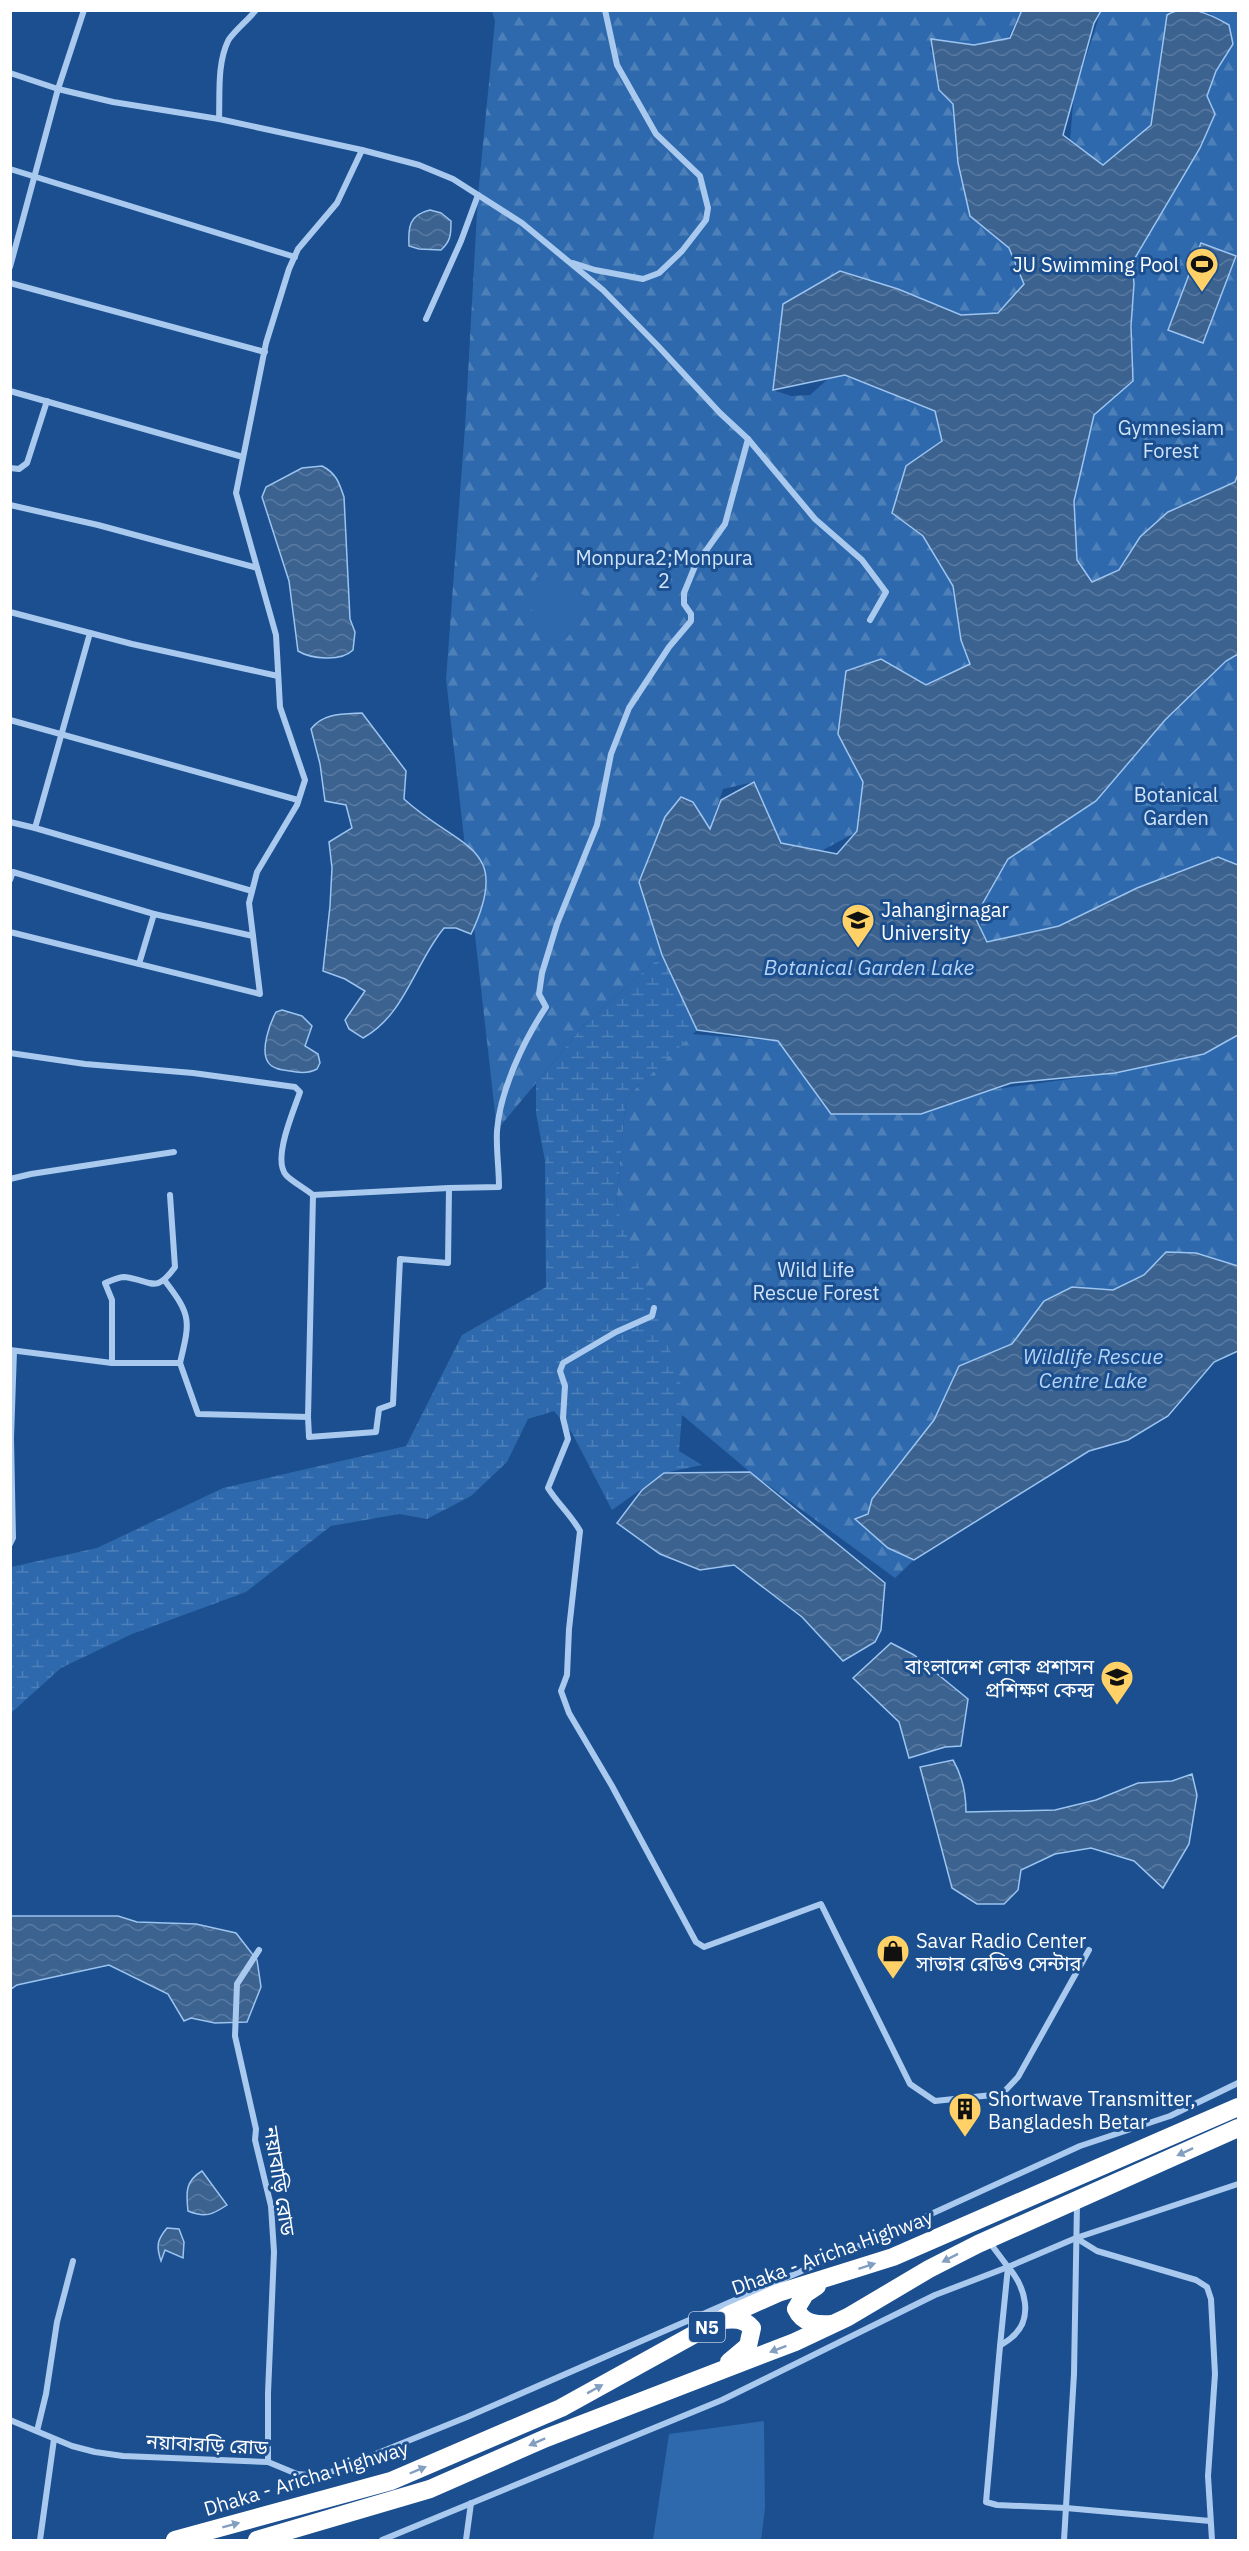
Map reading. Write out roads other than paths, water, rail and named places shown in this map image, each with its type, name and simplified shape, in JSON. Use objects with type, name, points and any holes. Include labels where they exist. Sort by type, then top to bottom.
[{"type":"highway","name":"Dhaka - Aricha Highway","points":[[175,2541],[391,2481],[561,2408],[720,2320],[778,2293],[893,2257],[1239,2107]]},
{"type":"highway","name":"N5","points":[[257,2541],[430,2489],[546,2438],[795,2342],[834,2324],[929,2270],[988,2240],[1239,2128]]},
{"type":"highway","points":[[834,2324],[819,2325],[806,2321],[796,2309],[805,2294],[837,2276]]},
{"type":"highway","points":[[707,2376],[737,2357],[748,2346],[752,2335],[752,2328],[746,2322],[735,2319],[720,2320]]},
{"type":"street","points":[[10,267],[13,247],[36,177],[58,89],[84,10]]},
{"type":"street","points":[[219,119],[221,67],[228,39],[247,23],[256,10]]},
{"type":"street","points":[[569,262],[595,270],[643,279],[659,273],[697,234],[706,219],[708,208],[700,176],[656,134],[617,64],[605,10]]},
{"type":"street","points":[[10,73],[58,89],[112,102],[219,119],[362,150],[419,165],[453,179],[522,223],[603,290],[720,413],[748,439],[815,519],[862,560],[886,592],[870,620]]},
{"type":"street","points":[[10,932],[260,994],[249,903],[257,872],[298,800],[304,780],[280,707],[276,635],[236,493],[265,352],[295,257],[298,249],[337,203],[362,150]]},
{"type":"street","points":[[10,169],[295,257]]},
{"type":"street","points":[[426,319],[461,241],[478,195]]},
{"type":"street","points":[[10,283],[265,352]]},
{"type":"street","points":[[10,391],[243,457]]},
{"type":"street","points":[[10,468],[19,469],[27,463],[46,401]]},
{"type":"street","points":[[10,1053],[86,1064],[193,1073],[295,1087],[300,1092],[281,1150],[281,1165],[286,1175],[313,1195],[499,1187],[497,1130],[502,1107],[514,1066],[546,1007],[538,994],[542,973],[557,924],[597,825],[611,754],[629,708],[669,646],[691,621],[691,614],[684,604],[684,593],[695,566],[725,524],[748,439]]},
{"type":"street","points":[[10,505],[98,525],[257,568]]},
{"type":"street","points":[[10,612],[90,633],[278,676]]},
{"type":"street","points":[[35,828],[90,633]]},
{"type":"street","points":[[10,720],[298,800]]},
{"type":"street","points":[[10,822],[252,891]]},
{"type":"street","points":[[10,880],[13,872],[154,914],[253,936]]},
{"type":"street","points":[[139,964],[154,914]]},
{"type":"street","points":[[10,1179],[174,1152]]},
{"type":"street","points":[[313,1195],[309,1437],[376,1432],[379,1409],[393,1404],[400,1259],[448,1263],[449,1188]]},
{"type":"street","points":[[112,1364],[112,1300],[105,1283],[122,1277],[152,1286],[165,1281],[175,1267],[170,1195]]},
{"type":"street","points":[[165,1281],[187,1314],[188,1331],[180,1363],[198,1414],[308,1417]]},
{"type":"street","points":[[654,1308],[652,1316],[616,1332],[563,1363],[560,1371],[565,1386],[563,1418],[568,1439],[548,1488],[557,1503],[573,1518],[580,1532],[569,1629],[567,1675],[561,1691],[569,1713],[612,1786],[696,1942],[704,1947],[821,1904],[910,2084],[935,2101],[1002,2094],[1018,2077],[1089,1950]]},
{"type":"street","points":[[10,1544],[13,1538],[12,1351],[112,1364],[180,1363]]},
{"type":"street","name":"নয়াবাড়ি রোড","points":[[259,1950],[237,1984],[235,2036],[256,2129],[255,2140],[271,2206],[274,2252],[268,2393],[268,2462]]},
{"type":"street","name":"নয়াবারড়ি রোড","points":[[10,2420],[84,2449],[123,2456],[268,2462],[297,2474],[321,2476],[467,2417],[907,2225],[1080,2146],[1170,2116],[1239,2084]]},
{"type":"street","points":[[382,2541],[471,2503],[528,2482],[584,2455],[722,2400],[935,2295],[1076,2238],[1239,2184]]},
{"type":"street","points":[[1064,2541],[1074,2374],[1077,2200]]},
{"type":"street","points":[[1076,2238],[1097,2251],[1175,2272],[1207,2287],[1210,2299],[1215,2374],[1208,2476],[1212,2541]]},
{"type":"street","points":[[988,2240],[1024,2291],[1022,2324],[1000,2346]]},
{"type":"street","points":[[36,2431],[46,2394],[57,2322],[73,2261]]},
{"type":"street","points":[[1008,2267],[985,2499],[989,2504],[997,2505],[1066,2508],[1210,2521]]},
{"type":"street","points":[[40,2541],[54,2439]]},
{"type":"street","points":[[466,2541],[471,2503]]},
{"type":"water","name":"Botanical Garden Lake","points":[[1022,10],[1101,11],[1094,23],[1063,135],[1103,165],[1151,125],[1167,15],[1183,10],[1199,11],[1229,25],[1233,44],[1216,71],[1207,96],[1215,114],[1200,148],[1132,263],[1134,284],[1131,326],[1133,381],[1094,415],[1074,501],[1077,560],[1092,582],[1119,570],[1140,537],[1168,512],[1235,482],[1238,474],[1238,654],[1226,661],[1165,720],[1096,801],[1008,859],[975,917],[987,942],[1059,926],[1137,888],[1218,857],[1238,865],[1238,1035],[1204,1054],[1115,1073],[1011,1083],[921,1114],[831,1114],[778,1041],[697,1030],[662,955],[639,882],[665,817],[681,797],[693,802],[710,829],[721,800],[754,782],[781,843],[837,854],[857,831],[863,782],[838,734],[846,671],[881,659],[926,685],[970,664],[961,640],[953,586],[923,536],[892,513],[906,466],[942,441],[935,411],[845,375],[773,390],[783,304],[840,271],[898,289],[961,315],[998,313],[1024,284],[1009,248],[970,216],[958,163],[953,104],[939,90],[931,39],[974,45],[1010,38]]},
{"type":"water","points":[[430,210],[441,213],[451,221],[449,240],[441,250],[409,246],[411,223],[418,215]]},
{"type":"water","name":"JU Swimming Pool","points":[[1201,243],[1236,256],[1203,343],[1168,330]]},
{"type":"water","points":[[322,466],[336,479],[344,497],[350,619],[355,632],[353,650],[334,658],[318,657],[298,651],[289,581],[262,497],[266,487],[302,468]]},
{"type":"water","points":[[362,713],[406,771],[404,799],[474,852],[483,865],[486,882],[483,904],[471,934],[456,928],[444,928],[389,1016],[363,1038],[349,1029],[345,1020],[365,991],[345,979],[323,971],[332,868],[329,842],[352,828],[346,805],[325,801],[320,764],[311,729],[327,717]]},
{"type":"water","points":[[282,1010],[302,1016],[312,1026],[305,1046],[318,1054],[320,1063],[314,1071],[297,1072],[278,1069],[268,1062],[265,1051],[267,1037],[276,1012]]},
{"type":"water","name":"Wildlife Rescue Centre Lake","points":[[1166,1252],[1196,1253],[1238,1266],[1238,1351],[1214,1362],[1168,1416],[1128,1440],[1089,1451],[914,1560],[888,1548],[855,1519],[868,1514],[872,1499],[934,1420],[959,1366],[1012,1344],[1044,1301],[1072,1287],[1113,1290],[1144,1275]]},
{"type":"water","points":[[750,1472],[885,1583],[881,1630],[875,1642],[843,1661],[802,1617],[734,1565],[700,1570],[660,1554],[617,1523],[642,1490],[664,1473]]},
{"type":"water","points":[[891,1643],[914,1655],[968,1699],[961,1746],[945,1747],[909,1758],[899,1722],[853,1678]]},
{"type":"water","points":[[953,1760],[963,1785],[966,1812],[1055,1810],[1096,1800],[1138,1783],[1172,1781],[1192,1774],[1197,1795],[1189,1844],[1163,1888],[1134,1861],[1091,1848],[1055,1854],[1021,1870],[1018,1890],[1004,1904],[977,1904],[952,1888],[920,1767]]},
{"type":"water","points":[[10,1916],[118,1916],[137,1922],[196,1924],[236,1933],[257,1960],[261,1987],[247,2022],[215,2023],[191,2018],[184,2021],[168,1994],[109,1965],[17,1985],[11,1989]]},
{"type":"water","points":[[202,2171],[227,2205],[204,2215],[188,2211],[187,2199],[192,2179]]},
{"type":"water","points":[[167,2228],[179,2229],[184,2242],[183,2258],[165,2250],[161,2261],[158,2243]]},
{"type":"place","name":"JU Swimming Pool","points":[[1202,293]]},
{"type":"place","name":"Jahangirnagar University","points":[[858,949]]},
{"type":"place","name":"বাংলাদেশ লোক প্রশাসন প্রশিক্ষণ কেন্দ্র","points":[[1117,1706]]},
{"type":"place","name":"Savar Radio Center সাভার রেডিও সেন্টার","points":[[893,1980]]},
{"type":"place","name":"Shortwave Transmitter, Bangladesh Betar","points":[[965,2138]]},
{"type":"park label","name":"Gymnesiam Forest","points":[[1171,438]]},
{"type":"park label","name":"Monpura2;Monpura 2","points":[[664,568]]},
{"type":"park label","name":"Botanical Garden","points":[[1176,806]]},
{"type":"park label","name":"Wild Life Rescue Forest","points":[[816,1280]]}]
